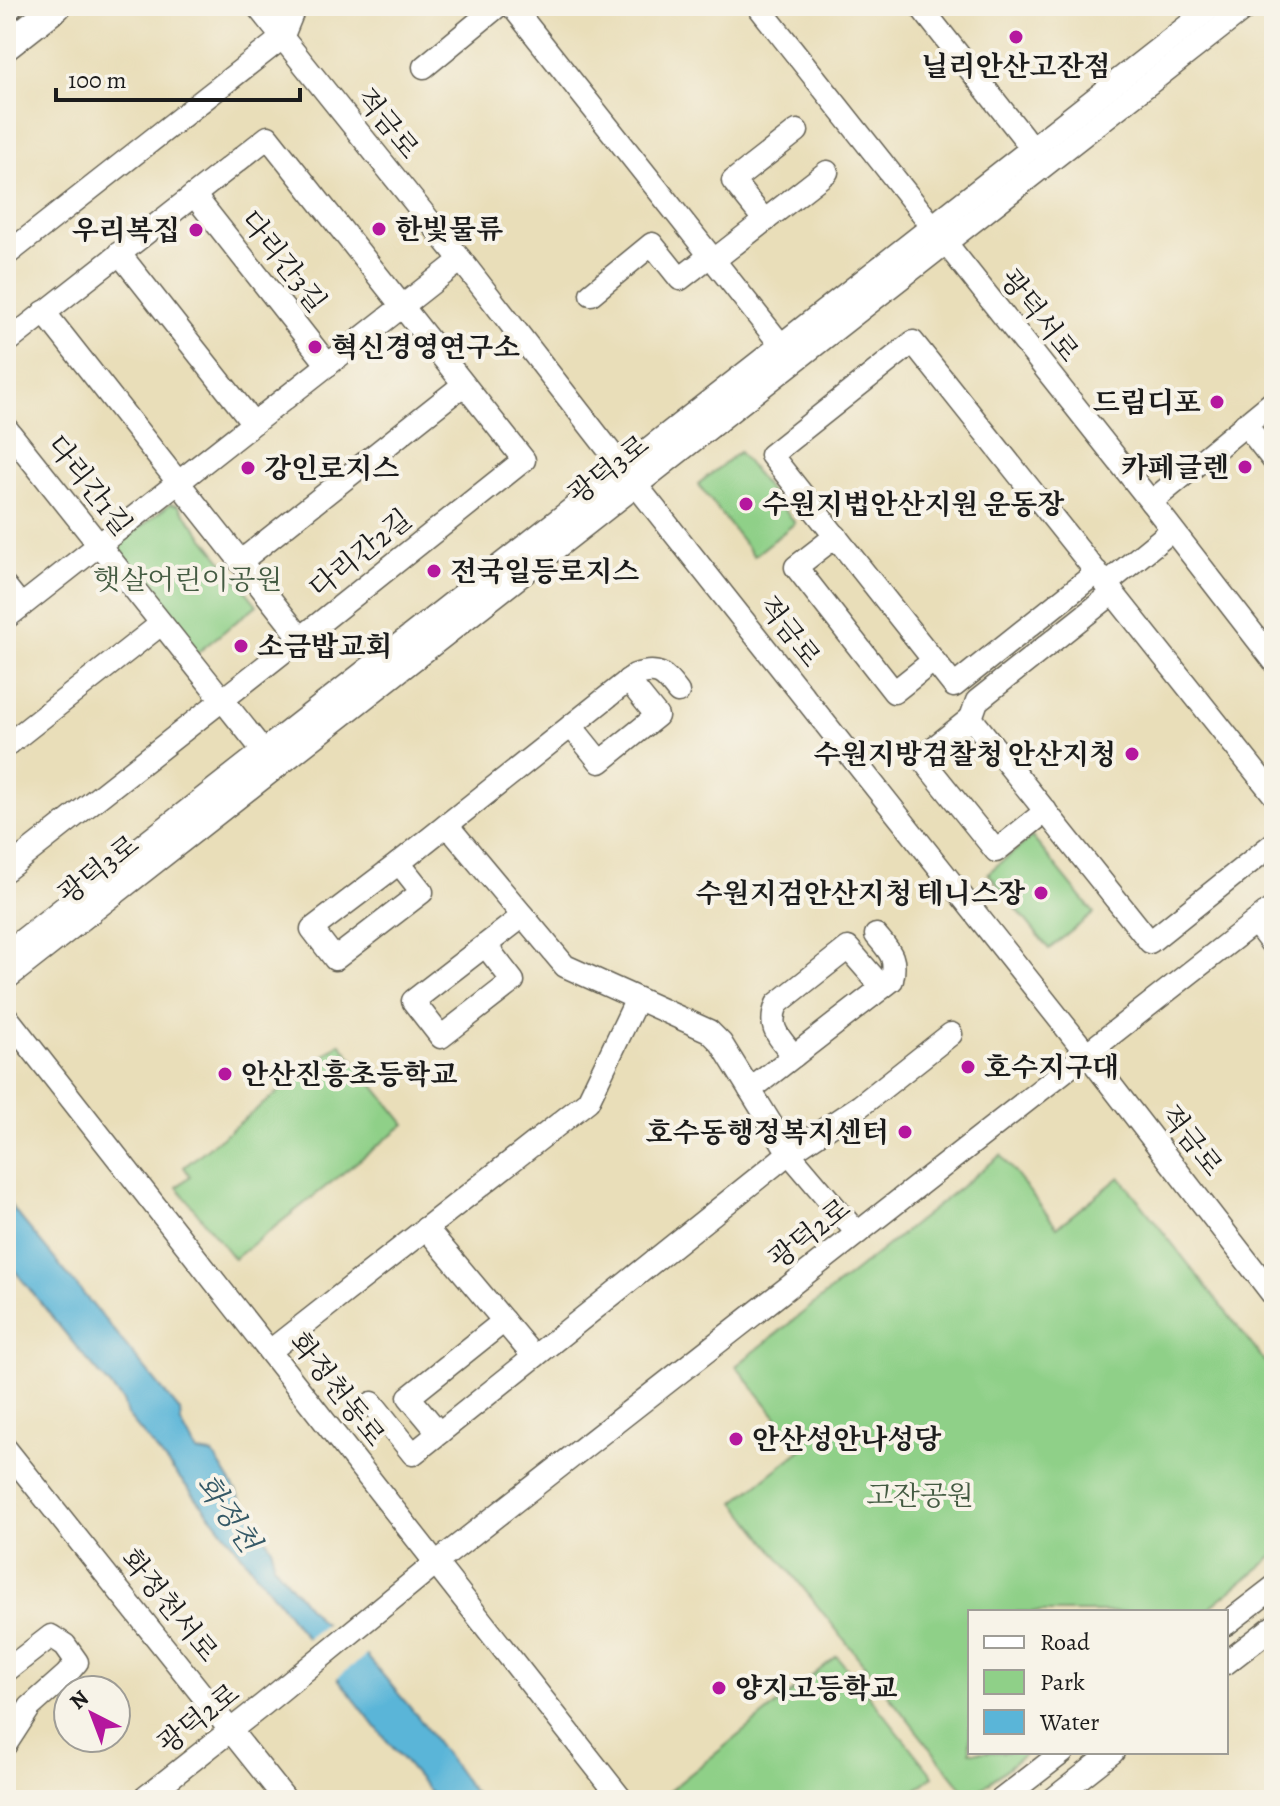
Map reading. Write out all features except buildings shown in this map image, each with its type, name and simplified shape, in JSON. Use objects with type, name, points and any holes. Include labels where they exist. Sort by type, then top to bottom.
[{"type":"main road","points":[[6,46],[57,6]]},
{"type":"street","name":"적금로","points":[[257,6],[1087,1054],[1274,1296]]},
{"type":"street","points":[[6,255],[282,38],[295,6]]},
{"type":"street","points":[[424,67],[498,6]]},
{"type":"street","points":[[512,6],[781,345]]},
{"type":"street","name":"광덕서로","points":[[758,6],[1274,661]]},
{"type":"street","points":[[920,6],[1032,148]]},
{"type":"street","name":"광덕3로","points":[[629,477],[781,345],[938,235],[1248,6]]},
{"type":"street","name":"광덕3로","points":[[6,979],[269,760],[938,235],[1032,148],[1203,9]]},
{"type":"street","points":[[765,221],[733,181],[797,131]]},
{"type":"street","name":"다리간2길","points":[[6,343],[268,137],[524,460],[6,870]]},
{"type":"street","points":[[591,294],[652,244],[680,279],[765,221],[827,172]]},
{"type":"street","name":"다리간3길","points":[[194,195],[328,365]]},
{"type":"street","points":[[119,253],[253,423]]},
{"type":"street","points":[[6,587],[14,612],[461,260]]},
{"type":"street","points":[[44,312],[301,638]]},
{"type":"street","points":[[1171,531],[1105,583],[954,686],[771,455],[913,342],[1105,583],[1274,795]]},
{"type":"street","points":[[240,562],[463,385]]},
{"type":"street","points":[[1151,502],[1274,401]]},
{"type":"street","points":[[1245,424],[1274,461]]},
{"type":"street","name":"다리간1길","points":[[6,428],[269,760]]},
{"type":"street","points":[[836,536],[796,567],[894,692],[933,661]]},
{"type":"street","points":[[1046,811],[996,851],[921,758],[971,718],[977,701],[1105,583]]},
{"type":"street","points":[[6,746],[161,624]]},
{"type":"street","points":[[399,863],[422,892],[335,959],[312,929],[628,680],[648,671],[658,672],[678,692]]},
{"type":"street","points":[[571,726],[600,762],[657,716],[628,680]]},
{"type":"street","points":[[971,718],[1150,942],[1274,843]]},
{"type":"street","name":"광덕3로","points":[[6,953],[269,760]]},
{"type":"street","points":[[447,825],[565,966],[709,1031],[721,1043],[789,1153],[857,1233]]},
{"type":"street","name":"광덕2로","points":[[142,1800],[290,1684],[436,1563],[1274,907]]},
{"type":"street","points":[[485,945],[523,916]]},
{"type":"street","points":[[1255,922],[1274,947]]},
{"type":"street","points":[[750,1090],[892,980],[895,967],[893,956],[876,935]]},
{"type":"street","points":[[794,1056],[772,1028],[772,1015],[777,1004],[848,948],[882,987]]},
{"type":"street","points":[[270,1351],[588,1101],[637,999]]},
{"type":"street","name":"화정천동로","points":[[6,1016],[622,1800]]},
{"type":"street","points":[[372,1403],[413,1454],[789,1153],[860,1106],[951,1034]]},
{"type":"street","points":[[426,1228],[534,1357]]},
{"type":"street","points":[[439,1433],[409,1397],[504,1321]]},
{"type":"street","name":"화정천서로","points":[[6,1449],[286,1800]]},
{"type":"street","points":[[1228,1622],[1274,1587]]},
{"type":"street","points":[[1228,1661],[1274,1626]]},
{"type":"street","points":[[6,1671],[51,1636],[65,1645],[77,1662],[30,1707],[6,1744]]},
{"type":"street","points":[[1001,1800],[1060,1754]]},
{"type":"street","points":[[1052,1800],[1110,1754]]},
{"type":"green space","name":"수원지법안산지원 운동장","points":[[739,452],[795,523],[754,556],[698,484]]},
{"type":"green space","name":"햇살어린이공원","points":[[170,504],[178,505],[257,605],[197,653],[118,553],[119,544]]},
{"type":"green space","name":"수원지검안산지청 테니스장","points":[[1032,837],[1094,913],[1049,949],[988,873]]},
{"type":"green space","points":[[340,1043],[405,1124],[234,1259],[177,1187],[190,1176],[184,1167]]},
{"type":"green space","name":"고잔공원","points":[[1001,1155],[1057,1227],[1120,1177],[1274,1373],[1274,1556],[1206,1610],[968,1610],[968,1754],[1025,1754],[970,1798],[735,1502],[802,1449],[736,1366]]},
{"type":"green space","points":[[837,1656],[933,1776],[903,1800],[658,1800]]},
{"type":"water","name":"화정천","points":[[6,1200],[180,1411],[181,1423],[197,1452],[213,1454],[272,1548],[273,1564],[318,1619],[367,1656],[418,1717],[479,1800],[437,1800],[127,1415],[123,1401],[6,1260]]},
{"type":"pier","points":[[328,1622],[369,1653],[334,1680],[303,1641]]},
{"type":"place","name":"닐리안산고잔점","points":[[1016,37]]},
{"type":"place","name":"한빛물류","points":[[379,229]]},
{"type":"place","name":"우리복집","points":[[196,230]]},
{"type":"place","name":"혁신경영연구소","points":[[315,347]]},
{"type":"place","name":"드림디포","points":[[1217,402]]},
{"type":"place","name":"카페글렌","points":[[1245,467]]},
{"type":"place","name":"강인로지스","points":[[248,468]]},
{"type":"place","name":"수원지법안산지원 운동장","points":[[746,504]]},
{"type":"place","name":"전국일등로지스","points":[[434,571]]},
{"type":"place","name":"소금밥교회","points":[[241,646]]},
{"type":"place","name":"수원지방검찰청 안산지청","points":[[1132,754]]},
{"type":"place","name":"수원지검안산지청 테니스장","points":[[1041,893]]},
{"type":"place","name":"호수지구대","points":[[968,1067]]},
{"type":"place","name":"안산진흥초등학교","points":[[225,1074]]},
{"type":"place","name":"호수동행정복지센터","points":[[905,1132]]},
{"type":"place","name":"안산성안나성당","points":[[736,1439]]},
{"type":"place","name":"양지고등학교","points":[[719,1688]]}]
